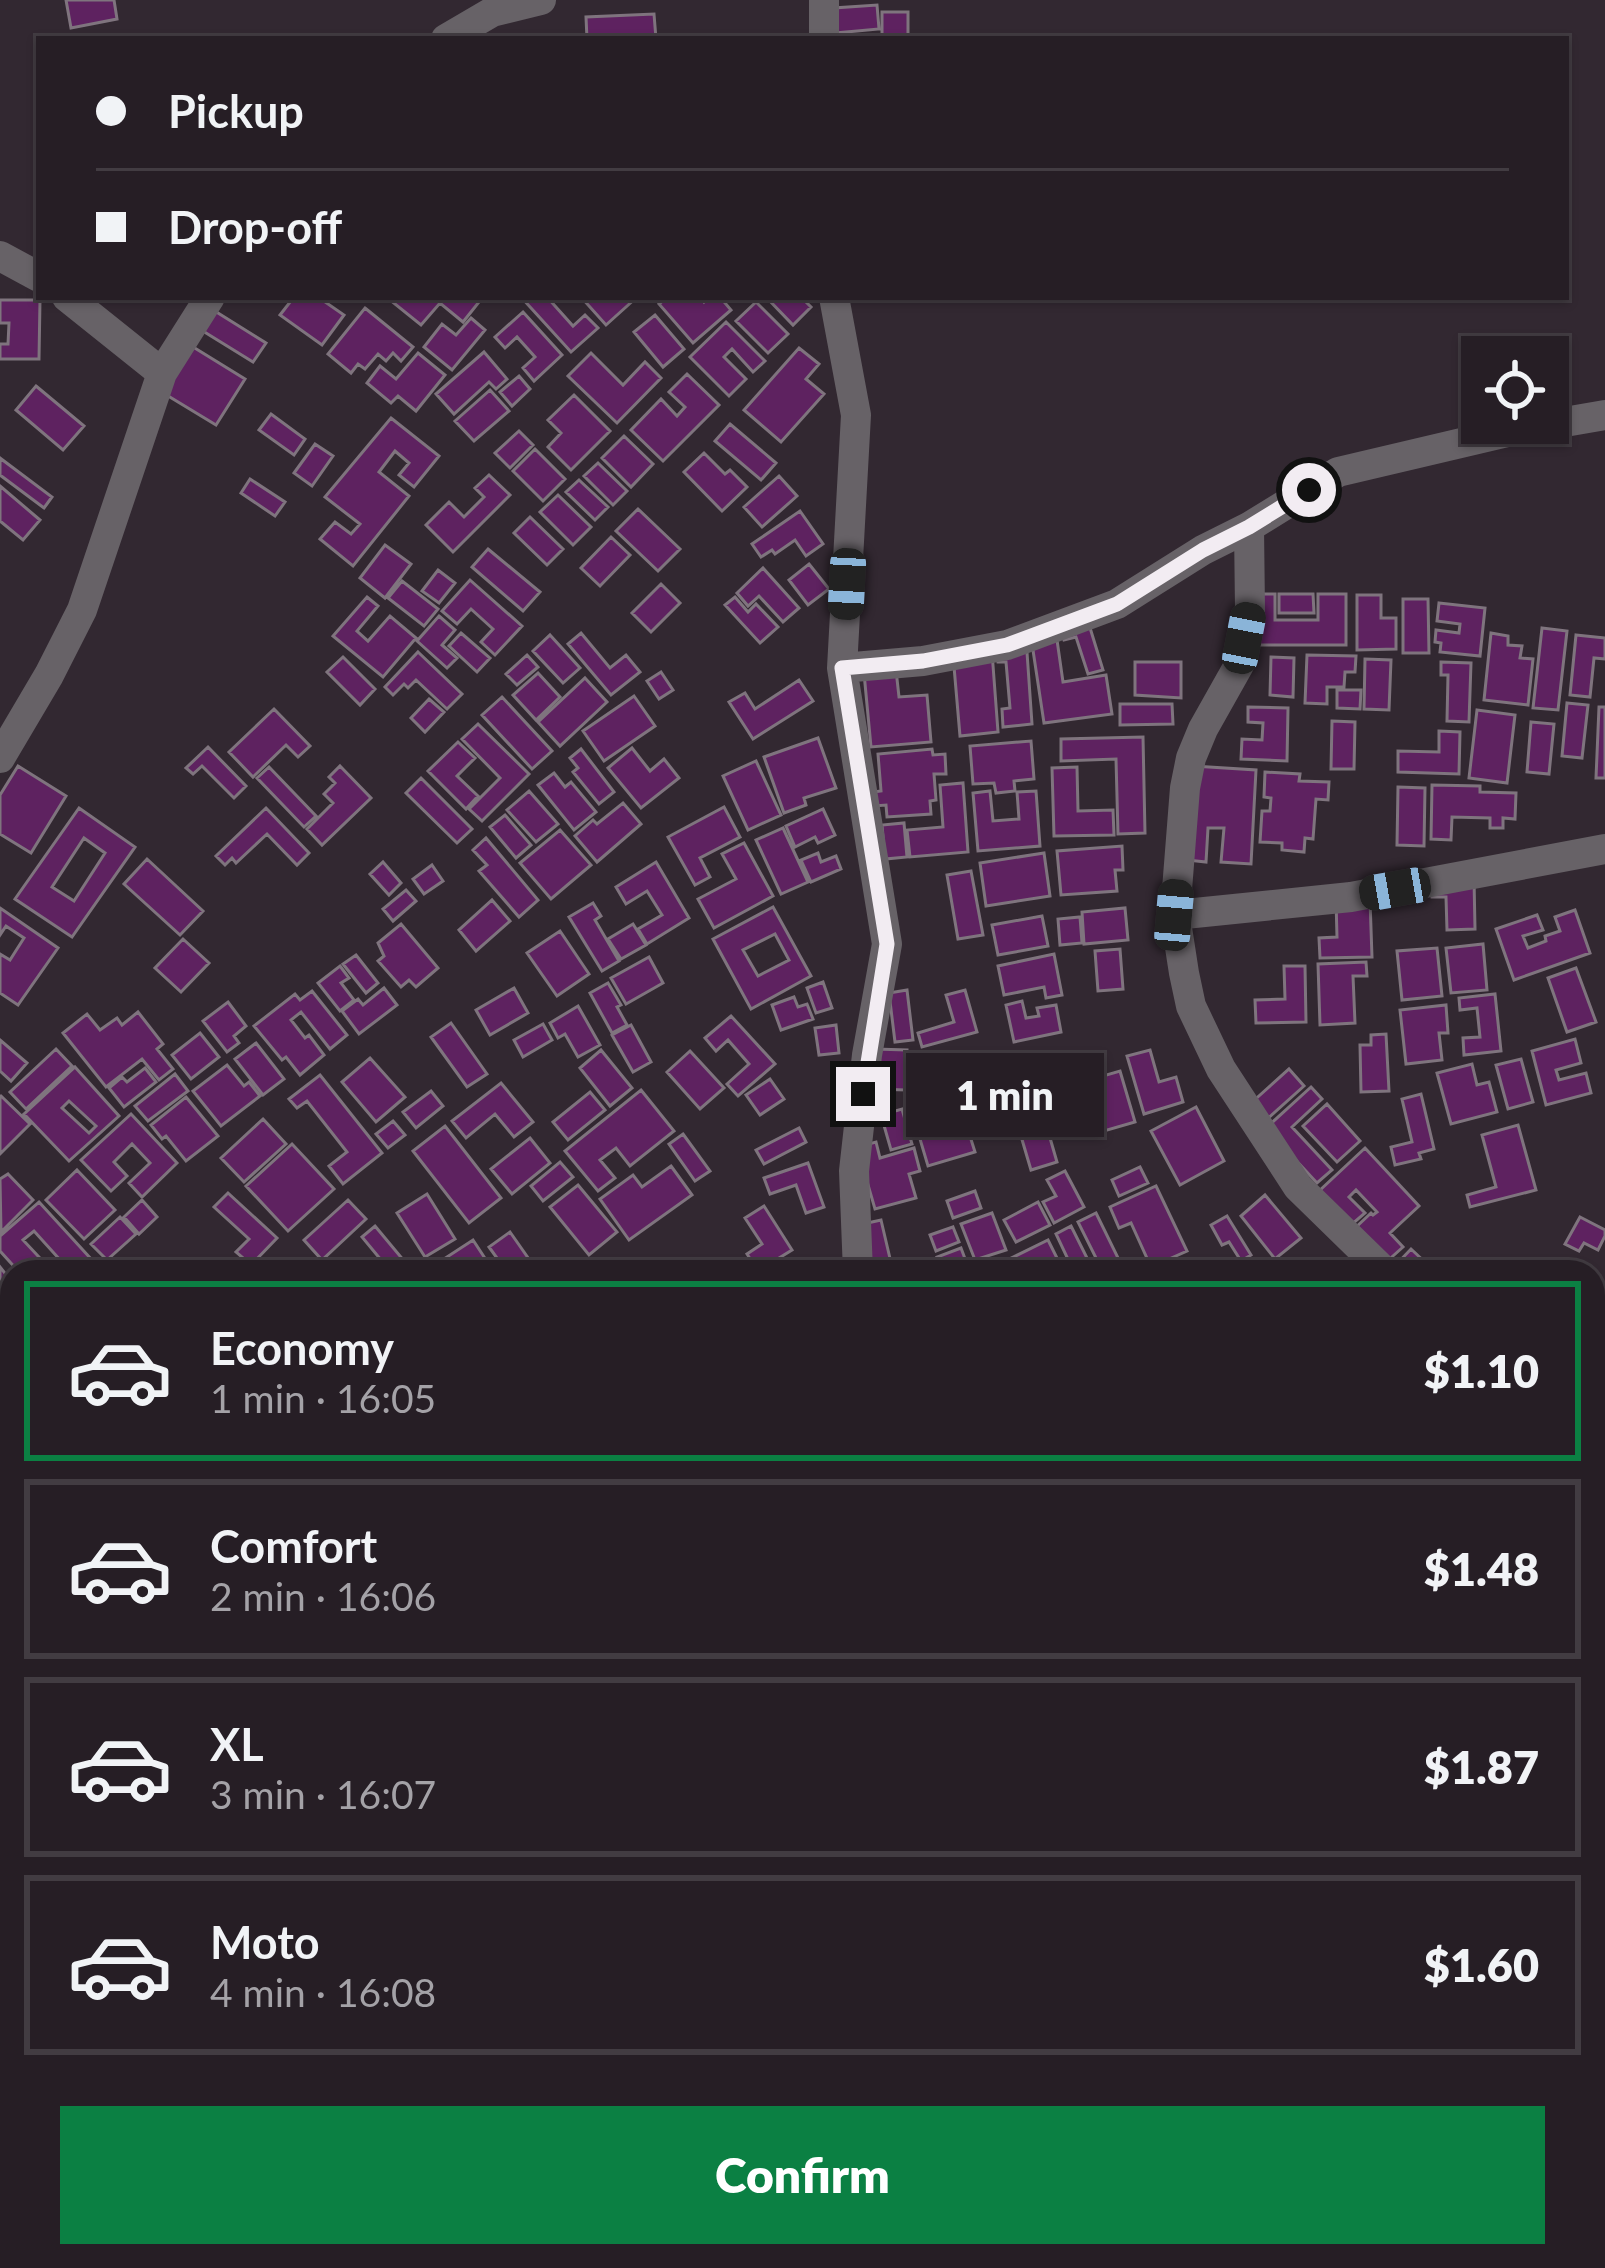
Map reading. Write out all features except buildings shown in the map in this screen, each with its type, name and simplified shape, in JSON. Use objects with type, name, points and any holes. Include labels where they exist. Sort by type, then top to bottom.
[{"type":"street","points":[[450,36],[492,6],[541,0]]},
{"type":"street","points":[[824,0],[824,36]]},
{"type":"street","points":[[0,256],[36,275]]},
{"type":"street","points":[[71,300],[162,373]]},
{"type":"street","points":[[0,758],[82,610],[162,373],[208,300]]},
{"type":"street","points":[[835,300],[856,415],[842,668],[887,944],[867,1055],[854,1171],[858,1260]]},
{"type":"street","points":[[842,668],[923,661],[1007,645],[1117,604],[1338,472],[1512,431],[1605,415]]},
{"type":"street","points":[[1249,527],[1250,610],[1239,665],[1191,758],[1174,915],[1191,1006],[1221,1069],[1298,1187],[1373,1260]]},
{"type":"street","points":[[1174,915],[1351,897],[1605,848]]},
{"type":"route","points":[[863,1094],[887,944],[842,668],[923,661],[1007,645],[1117,604],[1309,490]]}]
